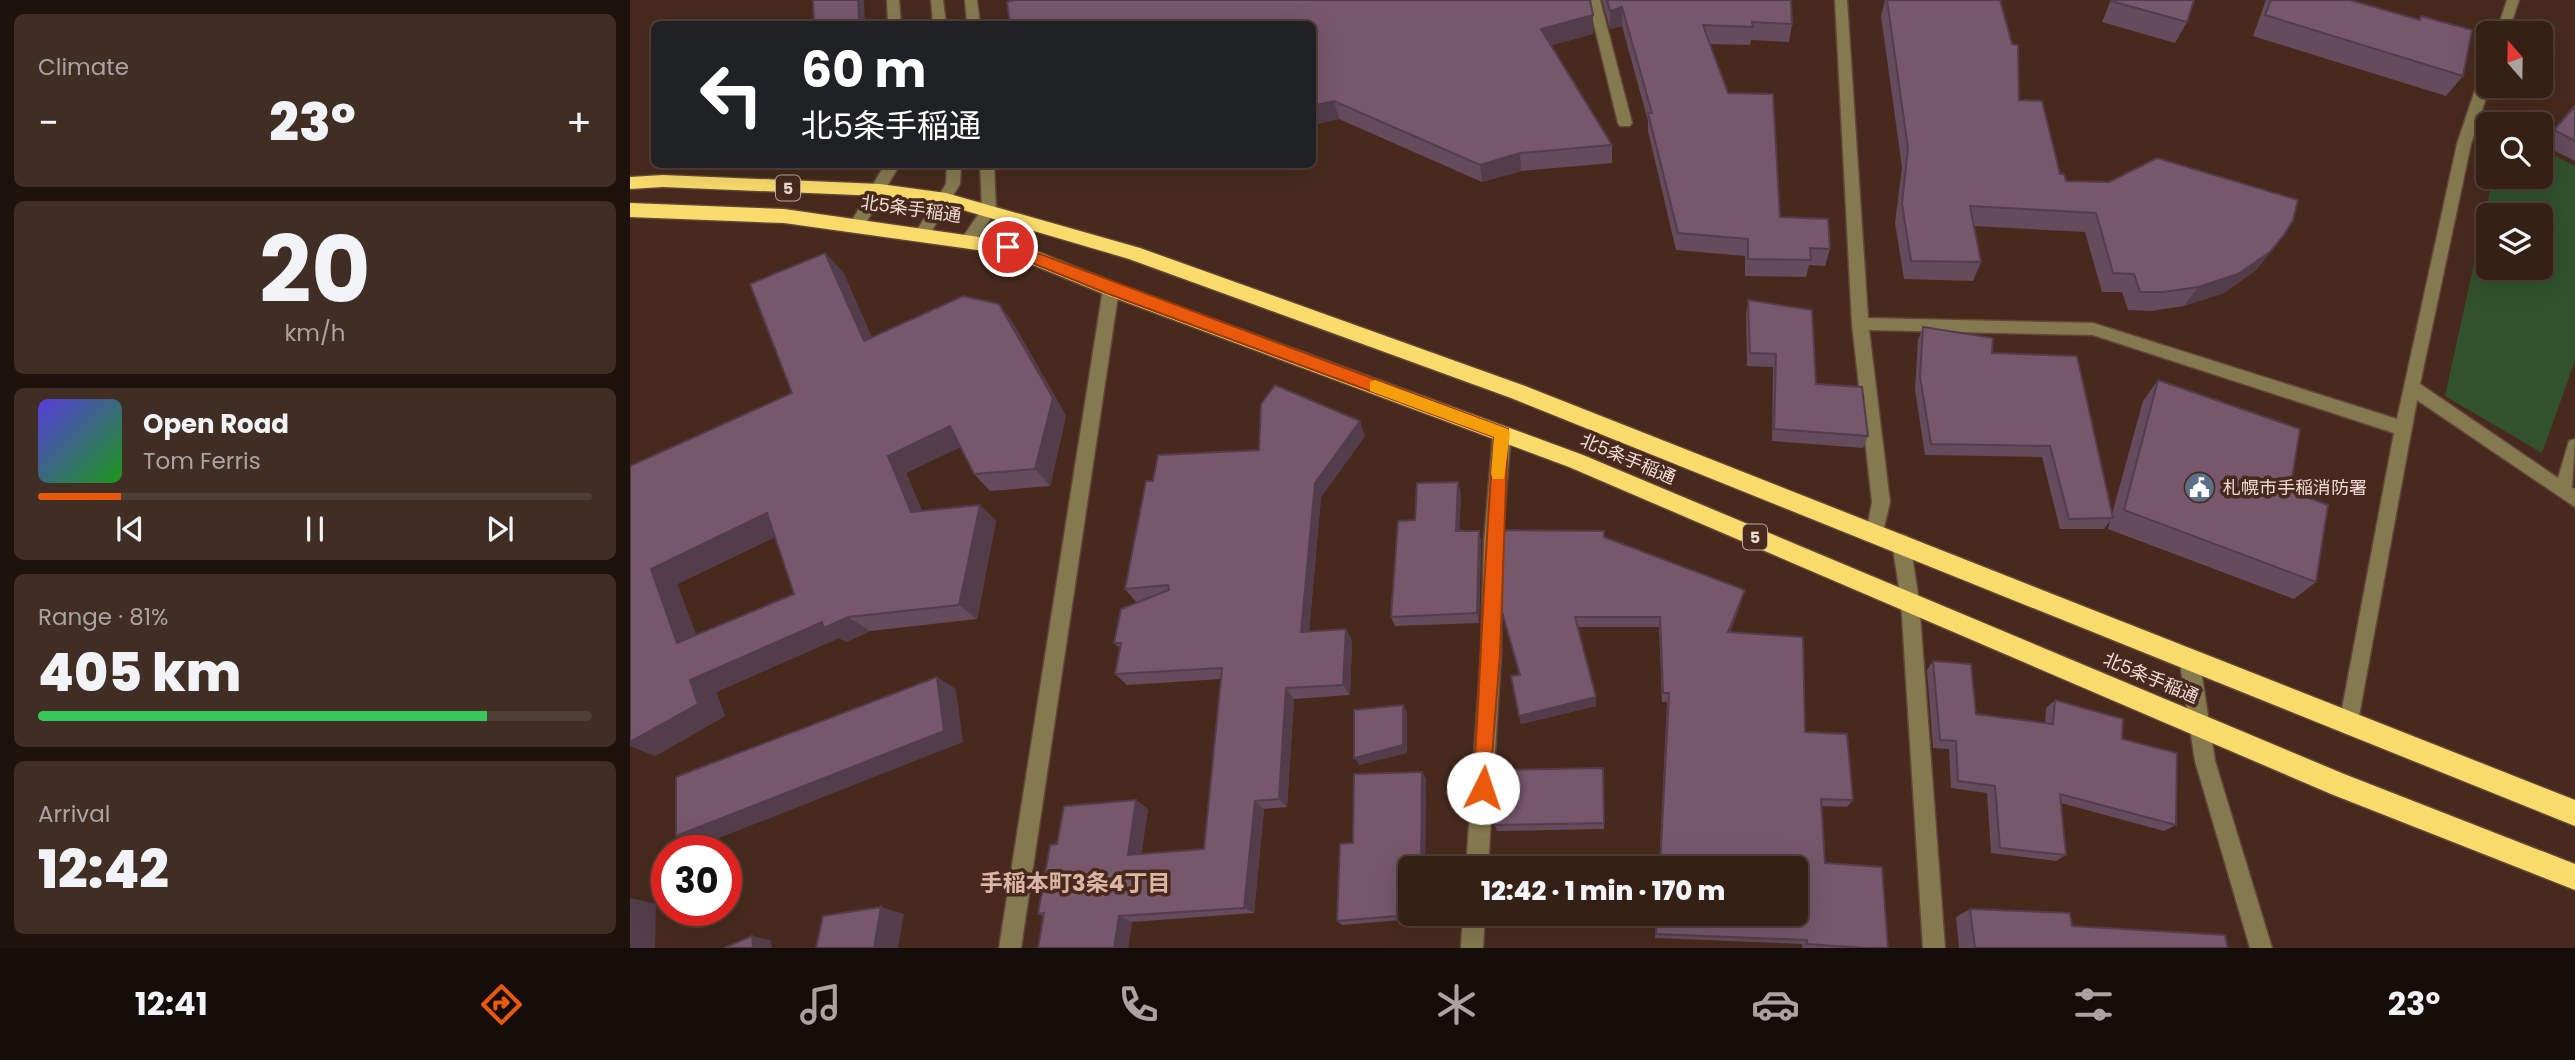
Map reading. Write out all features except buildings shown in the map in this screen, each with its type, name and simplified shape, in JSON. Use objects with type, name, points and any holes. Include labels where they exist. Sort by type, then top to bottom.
[{"type":"highway","name":"北5条手稲通","points":[[630,183],[663,181],[880,190],[946,199],[989,209],[1134,253],[1506,387],[1901,542],[2189,657],[2349,725],[2575,813]]},
{"type":"highway","name":"北5条手稲通","points":[[630,210],[784,216],[858,224],[1008,247],[1111,289],[1576,461],[2200,723],[2340,785],[2575,877]]},
{"type":"street","points":[[892,0],[895,21]]},
{"type":"street","points":[[937,0],[940,21]]},
{"type":"street","points":[[971,0],[974,21]]},
{"type":"street","points":[[1594,0],[1625,123]]},
{"type":"street","points":[[1841,0],[1860,324],[1881,502],[1875,534]]},
{"type":"street","points":[[2506,21],[2513,0]]},
{"type":"street","points":[[2349,725],[2402,428],[2464,144],[2479,98]]},
{"type":"street","points":[[858,224],[891,168]]},
{"type":"street","points":[[923,233],[946,199],[953,184],[954,168]]},
{"type":"street","points":[[968,241],[989,209],[987,168]]},
{"type":"street","points":[[1010,948],[1111,289]]},
{"type":"street","points":[[1860,324],[2093,329],[2402,428]]},
{"type":"street","points":[[2411,387],[2569,494],[2575,446]]},
{"type":"street","points":[[1478,856],[1491,654],[1493,542],[1502,433]]},
{"type":"street","points":[[1901,542],[1910,601],[1934,948]]},
{"type":"street","points":[[2189,657],[2205,761],[2261,948]]},
{"type":"street","points":[[1472,948],[1473,926]]},
{"type":"green space","points":[[2553,155],[2575,166],[2575,361],[2542,453],[2445,396],[2476,255],[2476,280],[2553,280],[2553,203],[2487,203],[2490,189],[2553,189]]},
{"type":"slow traffic","points":[[1375,386],[1502,433],[1499,474]]},
{"type":"place","name":"札幌市手稲消防署","points":[[2200,488]]},
{"type":"district","name":"手稲本町3条4丁目","points":[[1075,883]]},
{"type":"route","points":[[1008,247],[1111,289],[1502,433],[1493,542],[1491,654],[1483,788]]}]
